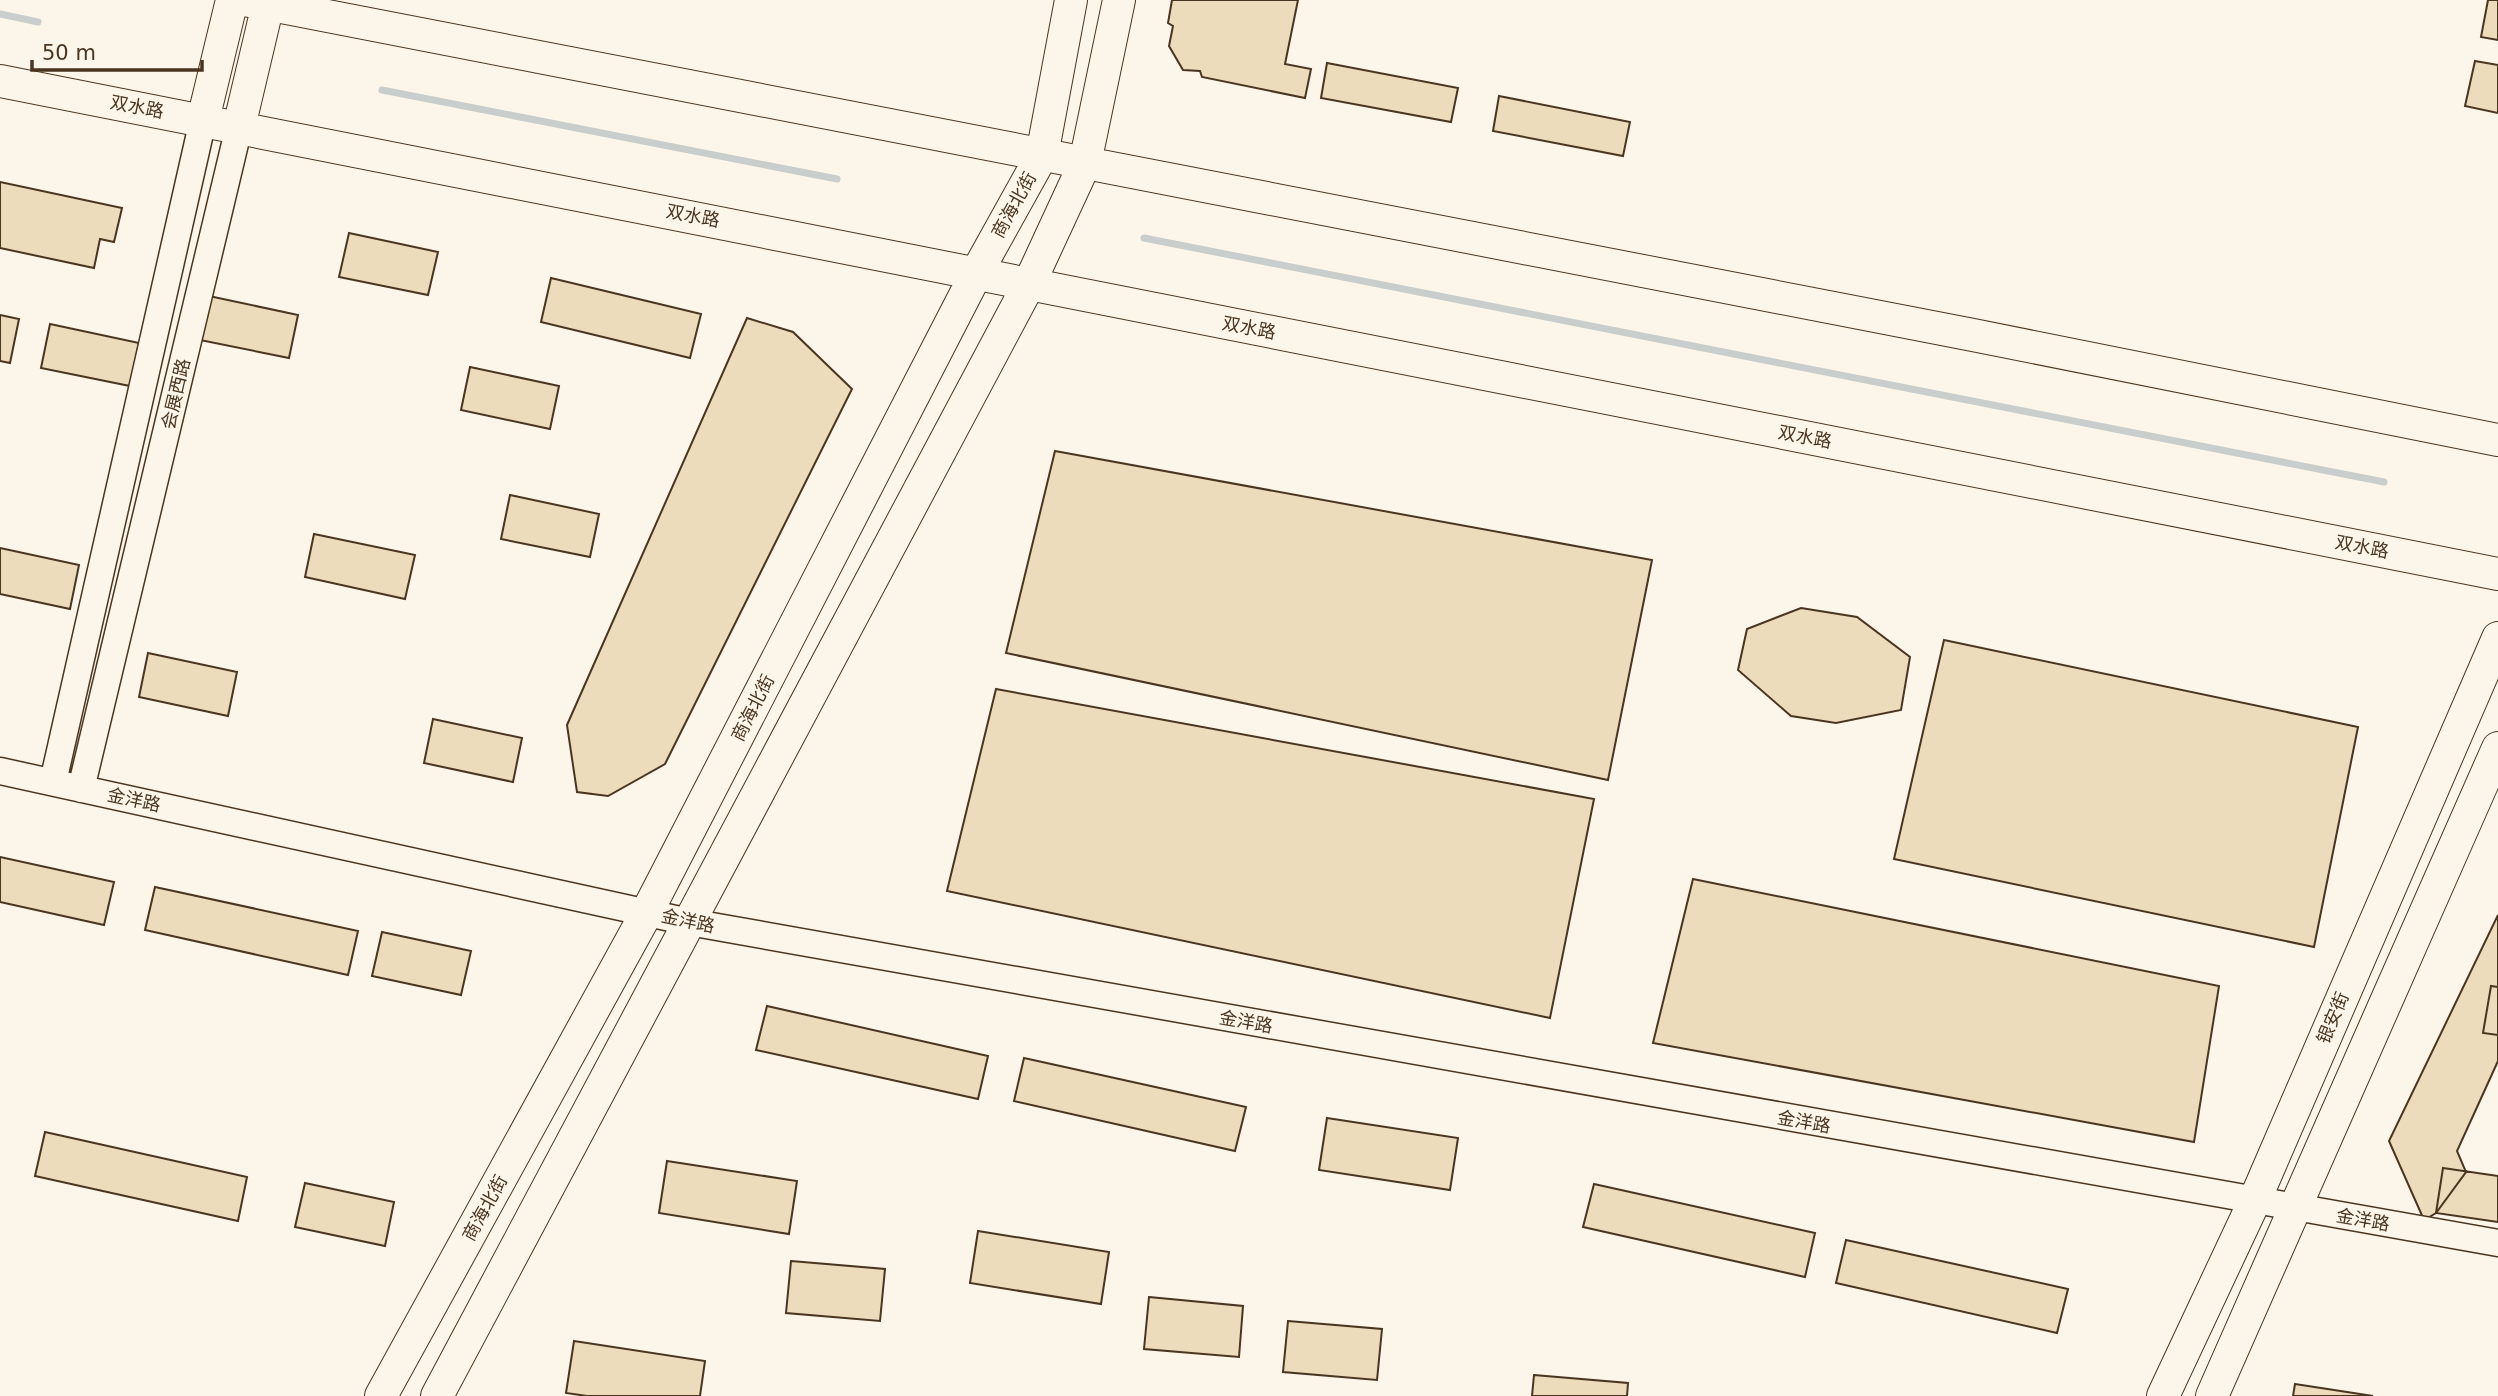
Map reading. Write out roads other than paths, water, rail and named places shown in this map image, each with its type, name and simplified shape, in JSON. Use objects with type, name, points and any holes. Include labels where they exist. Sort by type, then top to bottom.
[{"type":"main road","name":"会展西路","points":[[203,120],[232,0]]},
{"type":"main road","name":"商海北街","points":[[381,1396],[648,912],[977,272],[1042,155],[1071,0]]},
{"type":"main road","points":[[437,1396],[1028,284],[1085,163],[1119,0]]},
{"type":"main road","name":"会展西路","points":[[239,127],[261,2]]},
{"type":"main road","points":[[261,2],[2498,440]]},
{"type":"main road","name":"双水路","points":[[0,81],[2498,574]]},
{"type":"main road","name":"银安街","points":[[2163,1396],[2254,1202],[2498,638]]},
{"type":"main road","points":[[2212,1396],[2498,748]]},
{"type":"street","name":"会展西路","points":[[53,782],[203,120]]},
{"type":"street","name":"会展西路","points":[[82,789],[239,127]]},
{"type":"street","name":"金洋路","points":[[0,771],[689,922],[2254,1202],[2498,1243]]},
{"type":"waterway","points":[[0,14],[38,22]]},
{"type":"waterway","points":[[382,90],[837,179]]},
{"type":"waterway","points":[[1144,238],[2384,482]]}]
